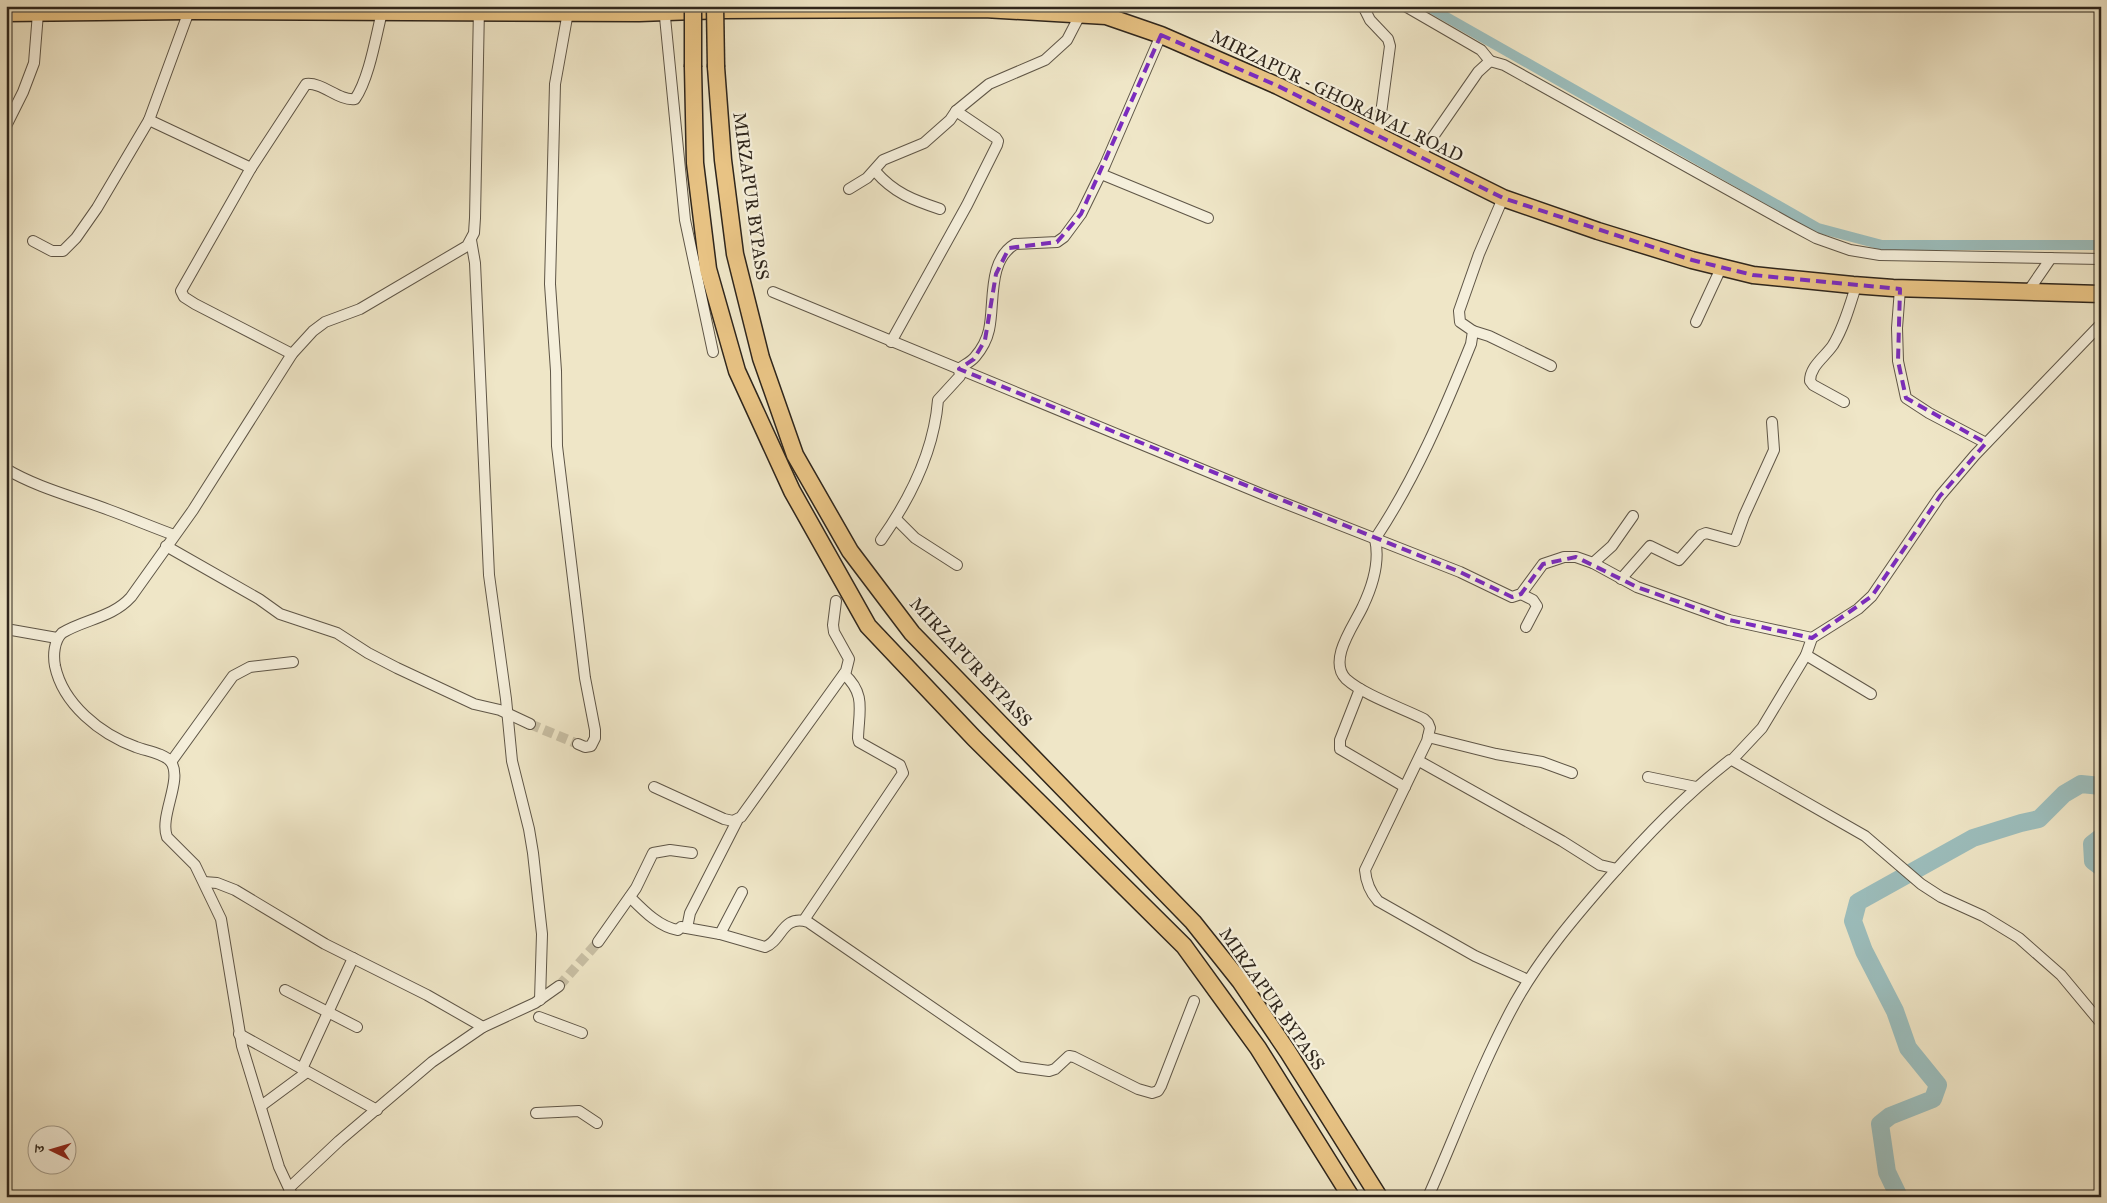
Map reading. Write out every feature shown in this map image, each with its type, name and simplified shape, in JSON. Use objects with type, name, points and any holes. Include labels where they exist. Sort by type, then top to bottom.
[{"type":"main road","points":[[693,6],[695,163],[708,269],[737,371],[792,491],[868,626],[974,738],[1184,946],[1258,1048],[1351,1197]]},
{"type":"main road","name":"MIRZAPUR BYPASS","points":[[715,6],[716,67],[722,160],[735,254],[761,358],[795,455],[850,551],[912,633],[1193,922],[1240,981],[1379,1197]]},
{"type":"main road","name":"MIRZAPUR - GHORAWAL ROAD","points":[[9,11],[38,13],[335,9],[382,12],[479,9],[984,9],[1081,13],[1108,11],[1278,86],[1502,198],[1653,249],[1753,275],[1856,286],[2101,294]]},
{"type":"street","points":[[1363,6],[1370,20],[1388,40],[1390,46],[1378,136]]},
{"type":"street","points":[[1405,6],[1481,50],[1490,61],[1504,66],[1816,238],[1850,250],[1895,256],[2101,258]]},
{"type":"street","points":[[479,9],[475,218],[471,240],[475,263],[489,575],[508,714],[512,761],[529,828],[537,889],[542,934],[540,1000]]},
{"type":"street","points":[[664,9],[685,220],[713,352]]},
{"type":"street","points":[[561,10],[555,84],[550,284],[556,371],[557,446],[584,668],[595,730],[595,738],[591,746],[578,744]]},
{"type":"street","points":[[33,241],[57,252],[63,251],[76,238],[149,120],[189,11]]},
{"type":"street","points":[[292,354],[189,300],[184,297],[181,291],[251,168],[306,84],[316,84],[348,98],[355,99],[373,51],[382,12]]},
{"type":"street","points":[[6,126],[23,92],[34,62],[38,13]]},
{"type":"street","points":[[849,189],[875,171],[883,160],[924,143],[950,120],[956,111],[989,84],[1045,60],[1067,40],[1081,13]]},
{"type":"street","points":[[960,369],[974,359],[985,340],[989,330],[996,274],[1002,257],[1009,248],[1015,244],[1058,242],[1082,214],[1161,35]]},
{"type":"street","points":[[1419,157],[1478,72],[1490,61]]},
{"type":"street","points":[[891,342],[967,205],[998,141],[956,111]]},
{"type":"street","points":[[149,120],[251,168]]},
{"type":"street","points":[[875,171],[886,184],[908,198],[940,209]]},
{"type":"street","points":[[1101,174],[1208,218]]},
{"type":"street","points":[[1502,198],[1479,254],[1459,312],[1460,322],[1473,331],[1488,336],[1551,366]]},
{"type":"street","points":[[471,240],[464,249],[360,309],[325,322],[313,331],[292,354],[193,510],[122,607],[110,614],[66,631],[57,638],[54,660],[57,677],[67,696],[82,712],[106,732],[133,746],[160,755],[171,762],[174,771],[173,786],[165,822],[165,831],[167,838],[195,865],[221,919],[239,1034],[280,1167],[291,1192],[339,1141],[432,1062],[483,1027],[540,1000],[559,986]]},
{"type":"street","points":[[2027,293],[2050,258]]},
{"type":"street","points":[[1696,322],[1721,268]]},
{"type":"street","points":[[1844,402],[1813,385],[1810,381],[1810,376],[1812,370],[1834,343],[1856,286]]},
{"type":"street","points":[[1900,288],[1896,328],[1898,361],[1906,398],[1929,413],[1986,443]]},
{"type":"street","points":[[773,292],[891,342],[1460,572],[1512,597],[1521,594],[1543,564],[1549,561],[1576,557],[1593,563],[1637,587],[1729,620],[1812,638]]},
{"type":"street","points":[[1428,1197],[1481,1073],[1528,980],[1574,918],[1666,815],[1696,787],[1732,760],[1762,728],[1806,655],[1812,638],[1858,609],[1872,596],[1940,496],[1986,443],[2101,324]]},
{"type":"street","points":[[1473,331],[1471,344],[1430,440],[1394,511],[1375,539],[1378,553],[1371,585],[1364,605],[1343,644],[1340,665],[1342,673],[1360,689],[1424,719],[1430,728],[1419,762],[1365,870],[1373,895],[1378,901],[1474,956],[1528,980]]},
{"type":"street","points":[[881,540],[912,491],[926,455],[936,420],[938,400],[960,376],[960,369]]},
{"type":"street","points":[[1621,579],[1650,546],[1679,560],[1701,535],[1706,533],[1735,541],[1744,516],[1774,450],[1772,422]]},
{"type":"street","points":[[6,469],[53,490],[174,535]]},
{"type":"street","points":[[1593,563],[1612,546],[1633,516]]},
{"type":"street","points":[[896,519],[915,538],[957,565]]},
{"type":"street","points":[[166,546],[259,599],[280,614],[337,633],[368,653],[397,668],[474,704],[495,708],[530,724]]},
{"type":"street","points":[[1521,594],[1537,604],[1526,627]]},
{"type":"street","points":[[687,928],[690,913],[737,821],[844,674],[849,659],[834,632],[836,601]]},
{"type":"street","points":[[6,629],[57,638]]},
{"type":"street","points":[[1806,655],[1871,694]]},
{"type":"street","points":[[171,762],[233,676],[250,667],[293,662]]},
{"type":"street","points":[[630,897],[645,912],[670,928],[678,930],[682,927],[720,934],[765,947],[772,943],[786,925],[804,920],[903,773],[900,765],[859,742],[859,694],[853,683],[844,674]]},
{"type":"street","points":[[1360,689],[1340,740],[1340,749],[1405,787]]},
{"type":"street","points":[[1428,737],[1496,754],[1542,762],[1572,773]]},
{"type":"street","points":[[1732,760],[1865,836],[1921,884],[1941,897],[1990,920],[2019,938],[2061,975],[2101,1023]]},
{"type":"street","points":[[1419,762],[1562,841],[1600,865],[1617,869]]},
{"type":"street","points":[[1648,777],[1696,787]]},
{"type":"street","points":[[654,787],[724,820],[737,821]]},
{"type":"street","points":[[598,942],[636,888],[653,853],[670,850],[692,853]]},
{"type":"street","points":[[204,882],[217,883],[235,890],[325,944],[427,995],[483,1027]]},
{"type":"street","points":[[720,934],[742,892]]},
{"type":"street","points":[[804,920],[938,1009],[1019,1067],[1048,1071],[1055,1069],[1069,1056],[1138,1089],[1156,1093],[1161,1086],[1194,1001]]},
{"type":"street","points":[[261,1106],[304,1071],[353,958]]},
{"type":"street","points":[[285,990],[357,1028]]},
{"type":"street","points":[[539,1017],[582,1033]]},
{"type":"street","points":[[239,1034],[377,1110]]},
{"type":"street","points":[[536,1114],[579,1111],[597,1123]]},
{"type":"highlighted area","points":[[1161,35],[1278,86],[1503,198],[1692,260],[1753,275],[1900,289],[1898,361],[1906,398],[1986,443],[1940,496],[1872,596],[1812,638],[1729,620],[1637,587],[1576,557],[1543,564],[1521,594],[1512,597],[1460,572],[959,369],[974,359],[985,340],[996,274],[1009,248],[1057,242],[1081,214]]},
{"type":"waterway","points":[[1427,6],[1818,228],[1882,245],[2101,245]]},
{"type":"waterway","points":[[1899,1197],[1887,1172],[1880,1124],[1890,1116],[1933,1099],[1938,1085],[1908,1048],[1895,1011],[1864,951],[1853,921],[1858,902],[1973,838],[2039,819],[2064,794],[2081,784],[2101,786]]},
{"type":"waterway","points":[[2101,837],[2092,844],[2093,861],[2101,867]]},
{"type":"tunnel","points":[[530,724],[578,744]]},
{"type":"tunnel","points":[[559,986],[598,942]]}]
